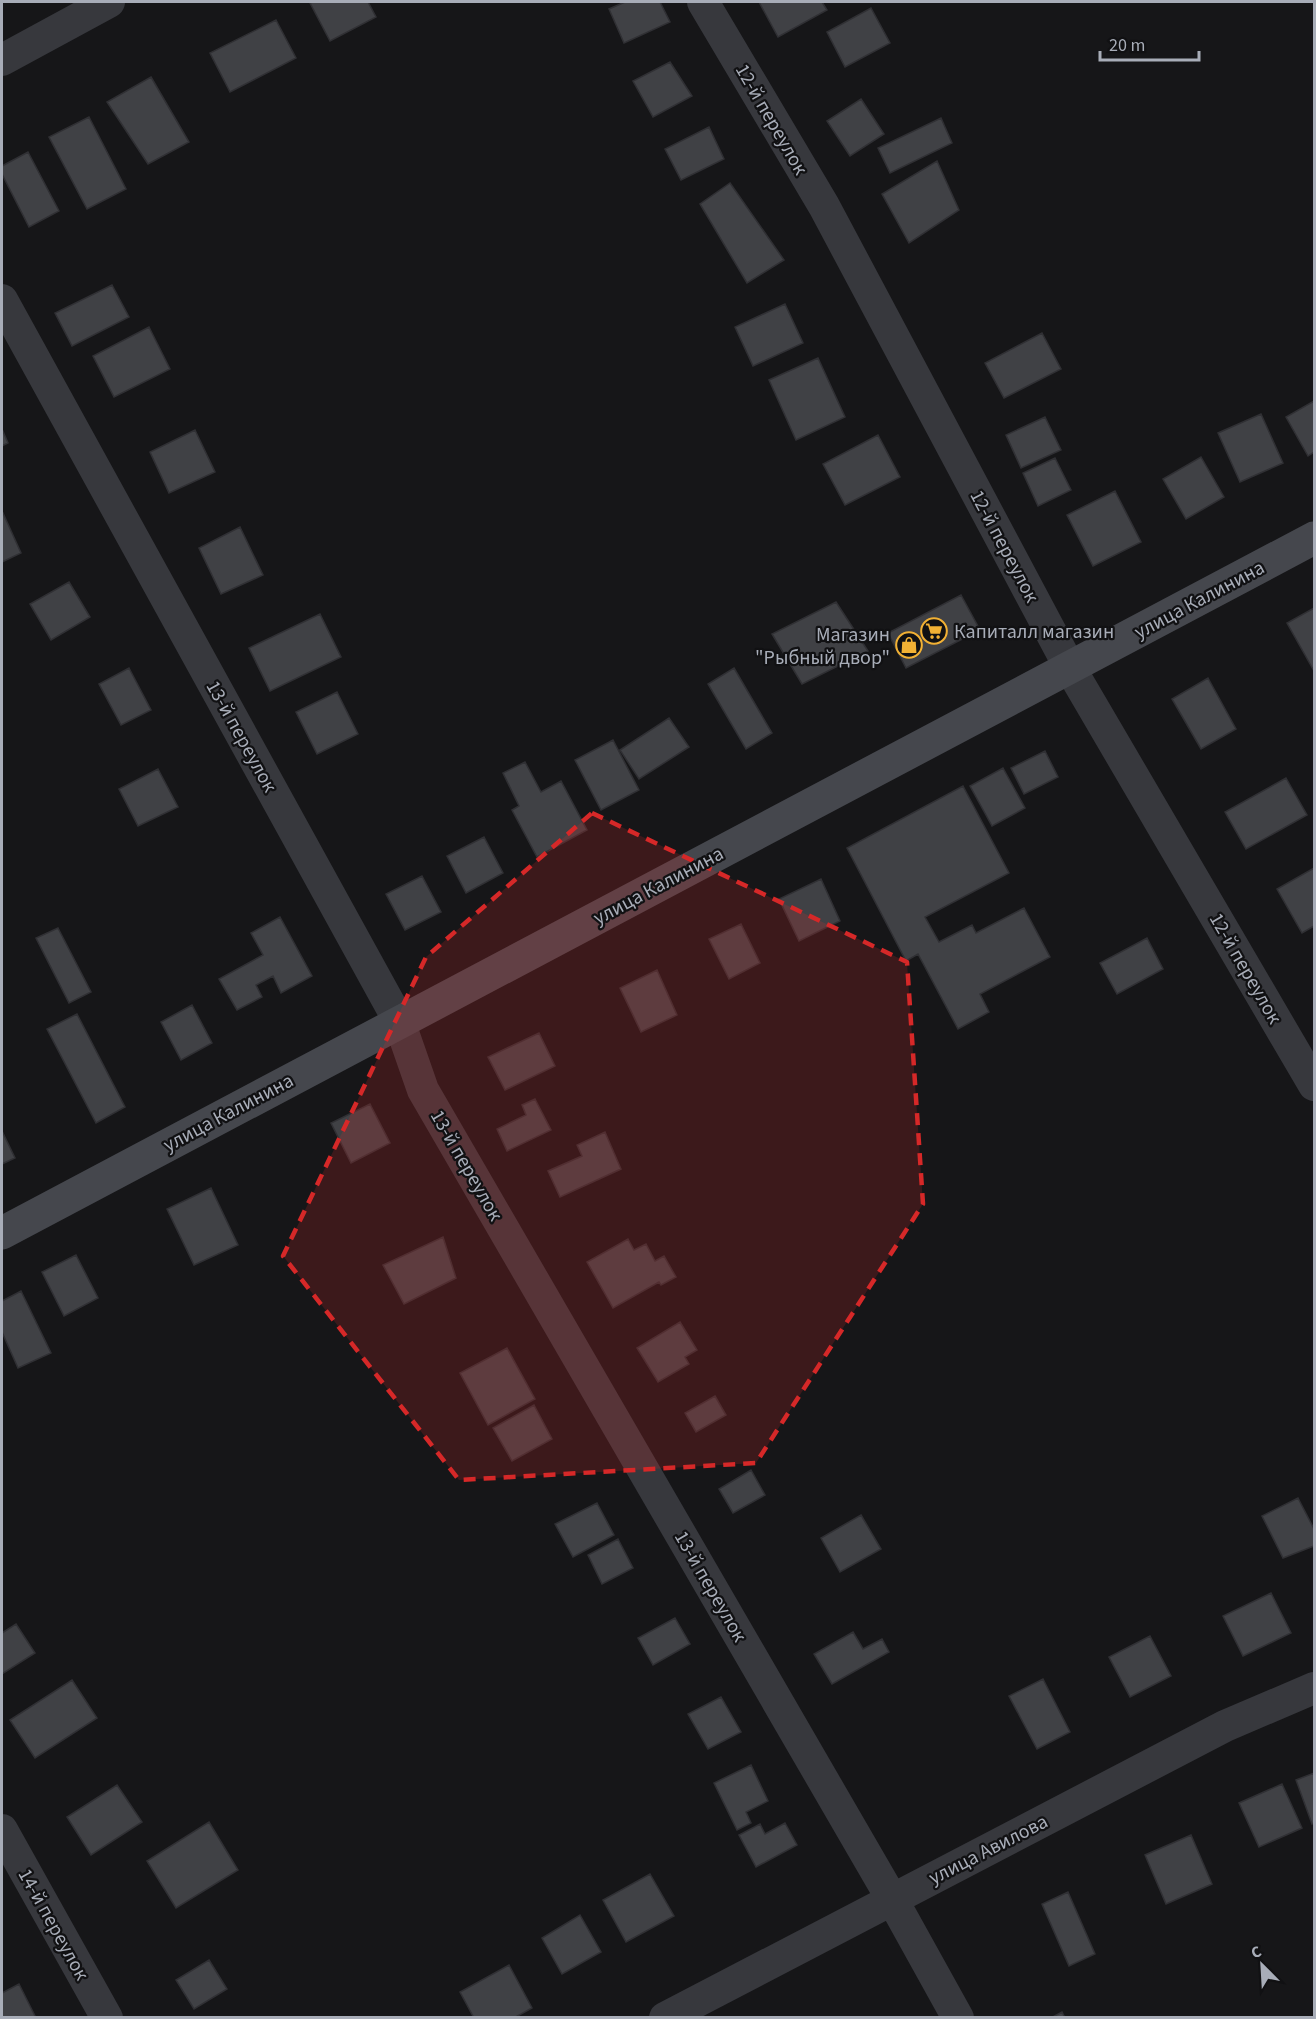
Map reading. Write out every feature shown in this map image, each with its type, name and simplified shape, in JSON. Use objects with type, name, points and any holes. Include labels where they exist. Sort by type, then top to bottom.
[{"type":"main road","name":"улица Калинина","points":[[2,1233],[1314,538]]},
{"type":"street","points":[[2,60],[109,2]]},
{"type":"street","name":"12-й переулок","points":[[704,2],[824,206],[1070,668],[1314,1085]]},
{"type":"street","name":"13-й переулок","points":[[2,300],[399,1021],[423,1090],[892,1899],[958,2018]]},
{"type":"street","name":"улица Авилова","points":[[665,2018],[1226,1726],[1314,1688]]},
{"type":"street","name":"14-й переулок","points":[[2,1830],[107,2018]]},
{"type":"highlighted area","points":[[592,813],[907,962],[923,1204],[756,1463],[459,1480],[283,1256],[426,957]]},
{"type":"building","points":[[368,2],[376,17],[330,41],[310,3]]},
{"type":"building","points":[[625,2],[660,2],[670,22],[624,43],[609,9]]},
{"type":"building","points":[[759,2],[822,2],[827,10],[778,37]]},
{"type":"building","points":[[871,8],[890,43],[845,67],[827,32]]},
{"type":"building","points":[[276,20],[296,58],[230,92],[210,53]]},
{"type":"building","points":[[670,62],[692,96],[653,117],[633,81]]},
{"type":"building","points":[[151,77],[189,142],[148,164],[107,102]]},
{"type":"building","points":[[861,99],[884,134],[850,156],[827,121]]},
{"type":"building","points":[[89,117],[126,189],[87,209],[49,137]]},
{"type":"building","points":[[941,118],[952,143],[890,173],[878,148]]},
{"type":"building","points":[[709,127],[724,159],[681,180],[665,149]]},
{"type":"building","points":[[28,152],[59,211],[29,227],[2,174],[2,166]]},
{"type":"building","points":[[937,161],[959,210],[909,243],[882,194]]},
{"type":"building","points":[[730,183],[784,260],[747,283],[700,204]]},
{"type":"building","points":[[112,285],[129,317],[72,346],[55,313]]},
{"type":"building","points":[[785,304],[803,343],[753,366],[735,327]]},
{"type":"building","points":[[149,327],[170,369],[114,397],[93,356]]},
{"type":"building","points":[[1042,333],[1061,369],[1004,398],[985,363]]},
{"type":"building","points":[[818,358],[845,417],[796,440],[769,380]]},
{"type":"building","points":[[1314,401],[1314,452],[1308,456],[1286,417]]},
{"type":"building","points":[[1261,414],[1283,463],[1240,482],[1218,433]]},
{"type":"building","points":[[1045,417],[1061,450],[1021,468],[1006,435]]},
{"type":"building","points":[[2,429],[8,443],[2,446]]},
{"type":"building","points":[[195,430],[215,472],[169,493],[150,452]]},
{"type":"building","points":[[878,435],[900,477],[845,505],[823,464]]},
{"type":"building","points":[[1201,457],[1224,497],[1186,519],[1163,479]]},
{"type":"building","points":[[1055,458],[1071,490],[1038,506],[1023,473]]},
{"type":"building","points":[[1115,491],[1141,542],[1093,566],[1067,515]]},
{"type":"building","points":[[2,514],[21,553],[2,562]]},
{"type":"building","points":[[240,527],[263,575],[221,594],[199,548]]},
{"type":"building","points":[[69,582],[90,617],[51,640],[30,604]]},
{"type":"building","name":"Капиталл магазин","points":[[961,595],[980,630],[906,668],[888,633]]},
{"type":"building","points":[[836,602],[868,651],[802,684],[772,634]]},
{"type":"building","points":[[1314,608],[1314,671],[1287,623]]},
{"type":"building","points":[[320,614],[341,657],[270,691],[249,648]]},
{"type":"building","points":[[129,668],[151,710],[121,725],[99,684]]},
{"type":"building","points":[[734,668],[772,733],[746,749],[708,684]]},
{"type":"building","points":[[1208,678],[1236,729],[1201,749],[1172,699]]},
{"type":"building","points":[[337,692],[358,734],[317,754],[296,712]]},
{"type":"building","points":[[669,718],[689,747],[639,779],[620,750]]},
{"type":"building","points":[[613,740],[639,790],[601,810],[575,760]]},
{"type":"building","points":[[1045,751],[1058,777],[1024,794],[1011,768]]},
{"type":"building","points":[[525,762],[541,792],[561,781],[587,830],[537,857],[512,810],[519,806],[503,773]]},
{"type":"building","points":[[1003,768],[1025,808],[992,826],[970,786]]},
{"type":"building","points":[[158,769],[178,807],[138,826],[119,789]]},
{"type":"building","points":[[1286,778],[1307,815],[1246,849],[1225,812]]},
{"type":"building","points":[[963,786],[1009,873],[925,917],[939,942],[972,925],[976,933],[1024,908],[1050,957],[980,994],[989,1012],[958,1029],[918,954],[906,961],[847,848]]},
{"type":"building","points":[[484,837],[503,873],[466,893],[447,856]]},
{"type":"building","points":[[1314,868],[1314,926],[1302,933],[1277,889]]},
{"type":"building","points":[[422,876],[441,912],[405,930],[386,894]]},
{"type":"building","points":[[821,879],[840,921],[799,941],[779,899]]},
{"type":"building","points":[[280,917],[312,976],[281,993],[273,976],[256,985],[262,997],[237,1010],[219,979],[263,955],[251,933]]},
{"type":"building","points":[[741,924],[760,963],[729,979],[709,939]]},
{"type":"building","points":[[58,928],[91,992],[69,1003],[36,938]]},
{"type":"building","points":[[1147,938],[1163,969],[1117,994],[1100,963]]},
{"type":"building","points":[[657,970],[677,1015],[641,1032],[620,988]]},
{"type":"building","points":[[192,1005],[212,1043],[181,1060],[161,1022]]},
{"type":"building","points":[[77,1014],[125,1107],[96,1123],[47,1029]]},
{"type":"building","points":[[539,1033],[555,1066],[505,1090],[488,1057]]},
{"type":"building","points":[[535,1099],[551,1130],[507,1151],[497,1129],[526,1115],[522,1105]]},
{"type":"building","points":[[370,1104],[390,1143],[351,1163],[331,1123]]},
{"type":"building","points":[[2,1131],[15,1158],[2,1164]]},
{"type":"building","points":[[605,1132],[621,1169],[560,1197],[548,1171],[582,1156],[577,1145]]},
{"type":"building","points":[[211,1188],[238,1245],[194,1265],[167,1209]]},
{"type":"building","points":[[443,1237],[456,1278],[404,1304],[383,1265]]},
{"type":"building","points":[[628,1239],[634,1250],[646,1244],[655,1261],[664,1256],[676,1277],[661,1285],[659,1282],[613,1308],[587,1262]]},
{"type":"building","points":[[76,1255],[98,1298],[64,1316],[42,1272]]},
{"type":"building","points":[[21,1291],[51,1353],[18,1368],[2,1332],[2,1301]]},
{"type":"building","points":[[680,1322],[697,1350],[685,1357],[689,1364],[658,1382],[637,1348]]},
{"type":"building","points":[[507,1348],[535,1399],[488,1425],[460,1373]]},
{"type":"building","points":[[715,1396],[726,1415],[696,1432],[685,1413]]},
{"type":"building","points":[[534,1405],[552,1439],[512,1461],[493,1428]]},
{"type":"building","points":[[751,1470],[765,1495],[733,1513],[719,1489]]},
{"type":"building","points":[[1298,1498],[1314,1529],[1314,1546],[1283,1558],[1262,1516]]},
{"type":"building","points":[[597,1503],[614,1535],[573,1557],[555,1524]]},
{"type":"building","points":[[861,1515],[881,1549],[840,1572],[821,1538]]},
{"type":"building","points":[[618,1539],[633,1568],[602,1584],[588,1555]]},
{"type":"building","points":[[1271,1593],[1291,1633],[1243,1656],[1223,1616]]},
{"type":"building","points":[[675,1618],[690,1644],[653,1665],[638,1638]]},
{"type":"building","points":[[16,1624],[35,1653],[2,1674],[2,1633]]},
{"type":"building","points":[[853,1632],[863,1649],[882,1639],[889,1652],[832,1684],[814,1654]]},
{"type":"building","points":[[1150,1636],[1171,1676],[1130,1697],[1109,1657]]},
{"type":"building","points":[[1043,1679],[1070,1732],[1037,1749],[1009,1696]]},
{"type":"building","points":[[72,1680],[97,1718],[35,1758],[10,1720]]},
{"type":"building","points":[[721,1697],[741,1732],[708,1749],[688,1714]]},
{"type":"building","points":[[751,1765],[768,1801],[746,1812],[751,1823],[737,1830],[714,1783]]},
{"type":"building","points":[[1314,1773],[1314,1823],[1312,1824],[1296,1780]]},
{"type":"building","points":[[1282,1784],[1302,1828],[1259,1847],[1239,1803]]},
{"type":"building","points":[[117,1785],[142,1822],[91,1855],[67,1817]]},
{"type":"building","points":[[209,1822],[238,1870],[176,1908],[147,1861]]},
{"type":"building","points":[[785,1823],[797,1845],[756,1867],[739,1835],[760,1824],[765,1834]]},
{"type":"building","points":[[1191,1835],[1212,1884],[1166,1904],[1145,1855]]},
{"type":"building","points":[[650,1874],[674,1916],[626,1942],[603,1900]]},
{"type":"building","points":[[1068,1892],[1095,1954],[1069,1966],[1042,1904]]},
{"type":"building","points":[[580,1915],[601,1952],[562,1974],[542,1938]]},
{"type":"building","points":[[209,1960],[227,1989],[194,2009],[176,1980]]},
{"type":"building","points":[[509,1965],[532,2008],[514,2018],[474,2018],[460,1992]]},
{"type":"building","points":[[19,1984],[36,2018],[2,2018],[2,1993]]},
{"type":"building","points":[[1062,2012],[1065,2018],[1051,2018]]},
{"type":"place","name":"Капиталл магазин","points":[[934,631]]},
{"type":"place","name":"Магазин \"Рыбный двор\"","points":[[909,645]]}]
